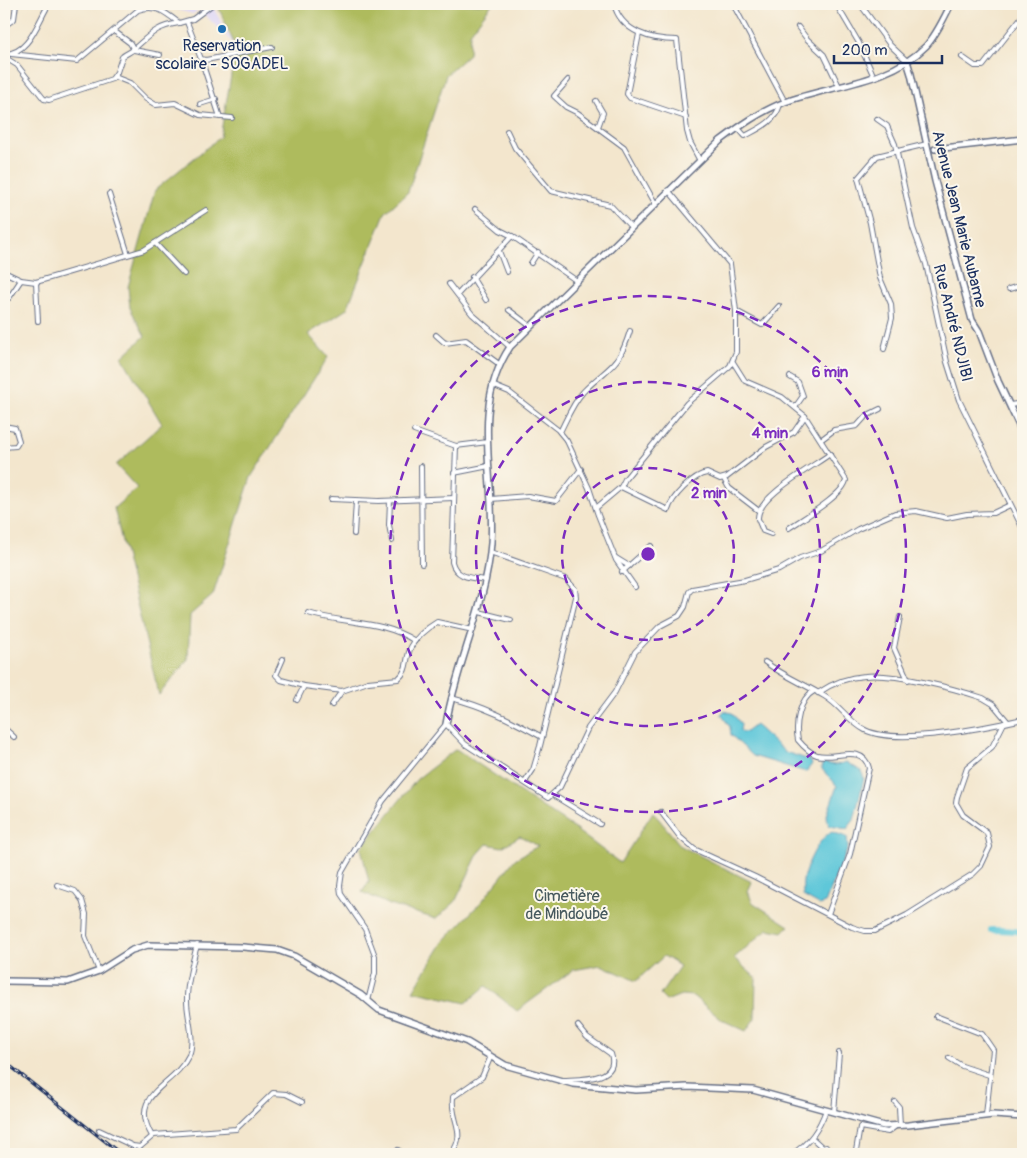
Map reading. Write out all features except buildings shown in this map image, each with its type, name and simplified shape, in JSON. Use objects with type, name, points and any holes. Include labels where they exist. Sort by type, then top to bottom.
[{"type":"street","points":[[4,26],[14,19],[16,4]]},
{"type":"street","points":[[12,54],[33,34],[49,4]]},
{"type":"street","points":[[115,77],[120,58],[134,50],[153,31],[161,26],[186,22],[213,4]]},
{"type":"street","points":[[614,4],[617,15],[639,34],[653,39],[677,40],[690,142],[700,159]]},
{"type":"street","points":[[733,4],[782,104]]},
{"type":"street","points":[[836,4],[860,43],[874,77]]},
{"type":"street","points":[[860,4],[890,45],[907,62]]},
{"type":"street","points":[[368,1001],[375,973],[374,952],[365,929],[341,894],[340,877],[349,856],[383,800],[446,724],[451,698],[479,612],[486,580],[490,552],[491,499],[487,408],[499,364],[510,347],[530,326],[700,159],[738,128],[782,104],[874,77],[907,62],[932,39],[952,4]]},
{"type":"street","points":[[4,55],[12,54],[77,61],[138,10],[148,6],[160,9],[179,23]]},
{"type":"street","points":[[962,57],[975,66],[983,66],[1023,15]]},
{"type":"street","points":[[186,22],[216,99],[220,117]]},
{"type":"street","points":[[798,26],[807,40],[824,55],[839,86]]},
{"type":"street","points":[[114,31],[130,43],[134,50]]},
{"type":"street","points":[[639,34],[627,94],[630,98],[686,117]]},
{"type":"street","points":[[201,58],[206,60],[272,47]]},
{"type":"street","points":[[134,50],[149,51],[160,55]]},
{"type":"street","points":[[4,55],[17,65],[46,100],[105,82],[115,77],[130,83],[146,99],[154,104],[175,103],[200,114],[232,118]]},
{"type":"street","name":"Avenue Jean Marie Aubame","points":[[907,62],[929,156],[972,320],[979,331],[1023,434]]},
{"type":"street","points":[[568,80],[554,96],[566,108],[598,127],[624,147],[655,203]]},
{"type":"street","points":[[200,104],[216,99]]},
{"type":"street","points":[[596,101],[603,113],[598,127]]},
{"type":"street","points":[[738,128],[745,136],[757,130],[775,117],[782,104]]},
{"type":"street","name":"Rue André NDJIBI","points":[[877,119],[890,129],[913,228],[926,264],[955,388],[967,419],[1023,529]]},
{"type":"street","points":[[507,131],[515,148],[551,191],[610,205],[631,227]]},
{"type":"street","points":[[884,349],[892,318],[891,304],[880,278],[870,223],[858,178],[875,158],[896,150],[927,144],[935,148],[1023,139]]},
{"type":"street","points":[[929,156],[935,148]]},
{"type":"street","points":[[596,508],[621,488],[630,472],[688,403],[733,362],[736,352],[736,311],[727,258],[689,217],[668,190]]},
{"type":"street","points":[[109,194],[128,254]]},
{"type":"street","points":[[475,209],[500,230],[538,252],[577,281]]},
{"type":"street","points":[[4,272],[20,280],[36,282],[128,254],[155,243],[181,224],[206,210]]},
{"type":"street","points":[[458,294],[512,236]]},
{"type":"street","points":[[155,243],[184,274]]},
{"type":"street","points":[[499,251],[508,272]]},
{"type":"street","points":[[531,263],[538,252]]},
{"type":"street","points":[[472,278],[486,300]]},
{"type":"street","points":[[9,298],[20,280]]},
{"type":"street","points":[[36,282],[38,321]]},
{"type":"street","points":[[449,284],[472,314],[510,347]]},
{"type":"street","points":[[1009,289],[1023,285]]},
{"type":"street","points":[[736,311],[762,325],[779,306]]},
{"type":"street","points":[[509,310],[530,326]]},
{"type":"street","points":[[560,432],[583,392],[620,358],[630,331]]},
{"type":"street","points":[[436,335],[445,343],[466,340],[499,364]]},
{"type":"street","points":[[733,362],[745,381],[766,389],[796,406],[822,439],[846,480],[845,485],[822,506],[790,528]]},
{"type":"street","points":[[790,377],[798,382],[804,396],[796,406]]},
{"type":"street","points":[[492,384],[510,392],[560,432],[567,441],[581,469],[615,557],[622,572],[635,587]]},
{"type":"street","points":[[1010,405],[1023,403]]},
{"type":"street","points":[[822,439],[834,430],[857,426],[866,416],[880,409]]},
{"type":"street","points":[[724,479],[766,447],[792,434],[805,416]]},
{"type":"street","points":[[4,426],[15,428],[19,441],[16,446],[4,447]]},
{"type":"street","points":[[414,431],[456,446],[488,442]]},
{"type":"street","points":[[456,446],[452,540],[453,568],[462,575],[486,580]]},
{"type":"street","points":[[771,534],[763,531],[758,519],[759,511],[782,487],[830,454]]},
{"type":"street","points":[[421,466],[423,499],[422,564]]},
{"type":"street","points":[[454,473],[490,466]]},
{"type":"street","points":[[491,499],[528,496],[556,501],[581,469]]},
{"type":"street","points":[[621,488],[668,510],[673,498],[704,473],[724,479],[729,488],[759,511]]},
{"type":"street","points":[[331,499],[390,501],[454,498]]},
{"type":"street","points":[[354,534],[356,501]]},
{"type":"street","points":[[390,501],[389,525],[392,541]]},
{"type":"street","points":[[446,724],[465,744],[548,798],[560,787],[588,728],[615,692],[636,652],[660,626],[679,616],[692,589],[745,580],[779,570],[800,558],[821,551],[858,529],[894,513],[916,511],[948,518],[967,514],[994,513],[1010,505]]},
{"type":"street","points":[[622,572],[650,546]]},
{"type":"street","points":[[490,552],[566,579],[575,589],[576,597],[542,737],[533,770],[525,782]]},
{"type":"street","points":[[615,557],[629,566]]},
{"type":"street","points":[[479,612],[511,620]]},
{"type":"street","points":[[308,613],[333,620],[392,628],[415,641]]},
{"type":"street","points":[[900,617],[894,648],[908,680]]},
{"type":"street","points":[[283,659],[276,675],[278,678],[304,686],[342,691],[368,682],[398,680],[406,669],[409,653],[415,641],[437,622],[473,630]]},
{"type":"street","points":[[765,662],[783,675],[836,704],[859,726],[876,734],[909,736],[1023,719]]},
{"type":"street","points":[[828,914],[850,854],[869,768],[868,762],[858,754],[818,755],[808,750],[798,740],[800,706],[808,695],[842,681],[862,676],[908,680],[983,698],[993,704],[1006,723]]},
{"type":"street","points":[[297,700],[304,686]]},
{"type":"street","points":[[332,705],[342,691]]},
{"type":"street","points":[[451,698],[477,705],[542,737]]},
{"type":"street","points":[[660,812],[680,837],[694,849],[852,927],[875,931],[952,889],[978,870],[990,847],[990,840],[983,828],[959,810],[957,797],[966,768],[992,747],[1006,723]]},
{"type":"street","points":[[4,728],[14,737]]},
{"type":"street","points":[[553,795],[600,824]]},
{"type":"street","points":[[57,885],[75,891],[79,895],[86,914],[85,936],[87,944],[99,970]]},
{"type":"street","points":[[152,1136],[145,1124],[144,1113],[147,1103],[157,1089],[183,1066],[191,1049],[186,999],[197,945]]},
{"type":"street","points":[[4,981],[68,982],[99,970],[140,946],[243,946],[286,952],[368,1001],[379,1010],[467,1042],[505,1065],[580,1086],[636,1090],[687,1087],[752,1090],[872,1124],[898,1126],[986,1116],[1023,1118]]},
{"type":"street","points":[[936,1016],[976,1031],[986,1037],[993,1050],[986,1116]]},
{"type":"street","points":[[559,1080],[598,1077],[609,1069],[612,1062],[611,1054],[587,1036],[578,1026]]},
{"type":"street","points":[[834,1112],[839,1052]]},
{"type":"street","points":[[451,1154],[459,1141],[459,1131],[451,1109],[453,1097],[460,1090],[482,1077],[491,1056]]},
{"type":"street","points":[[949,1058],[962,1066],[989,1075]]},
{"type":"street","points":[[99,1130],[133,1146],[140,1146],[152,1136],[236,1129],[273,1093],[286,1094],[302,1102]]},
{"type":"street","points":[[895,1102],[899,1107],[898,1126]]},
{"type":"street","points":[[792,1154],[812,1138],[818,1130],[826,1110]]},
{"type":"street","points":[[856,1151],[860,1127],[888,1132],[898,1126]]},
{"type":"street","points":[[812,1138],[823,1148],[826,1147]]},
{"type":"street","points":[[398,1150],[404,1154]]},
{"type":"shaded area","name":"Reservation scolaire - SOGADEL","points":[[154,4],[211,4],[234,44],[199,9],[193,14]]},
{"type":"green space","points":[[217,4],[492,4],[470,33],[469,54],[446,75],[408,192],[385,213],[347,309],[308,334],[328,357],[251,477],[213,595],[190,615],[188,659],[159,695],[114,508],[137,488],[116,465],[162,424],[122,357],[145,336],[130,308],[128,287],[155,190],[220,137],[236,48]]},
{"type":"green space","name":"Cimetière de Mindoubé","points":[[456,749],[572,827],[620,863],[653,812],[681,846],[752,882],[748,891],[752,902],[789,926],[783,932],[768,929],[734,958],[756,978],[755,1018],[746,1031],[722,1020],[693,996],[681,995],[666,1001],[660,995],[680,966],[664,956],[636,981],[601,965],[573,970],[517,1011],[486,986],[466,1003],[413,991],[443,942],[483,900],[515,859],[538,846],[520,836],[502,847],[487,844],[478,854],[455,902],[436,919],[390,905],[362,892],[369,882],[361,848],[417,779]]},
{"type":"water","points":[[724,711],[732,713],[741,724],[740,731],[746,732],[755,725],[785,752],[810,760],[812,764],[806,772],[753,756],[731,735],[730,727],[721,714]]},
{"type":"water","points":[[846,762],[861,771],[864,778],[854,820],[847,829],[830,826],[826,818],[837,786],[821,768],[823,763],[836,765]]},
{"type":"water","points":[[832,832],[847,837],[848,848],[825,903],[819,905],[803,896],[803,878],[815,851],[823,839]]},
{"type":"waterway","points":[[991,930],[1023,933]]},
{"type":"railway","points":[[4,1061],[121,1154]]},
{"type":"place","name":"Reservation scolaire - SOGADEL","points":[[222,29]]}]
